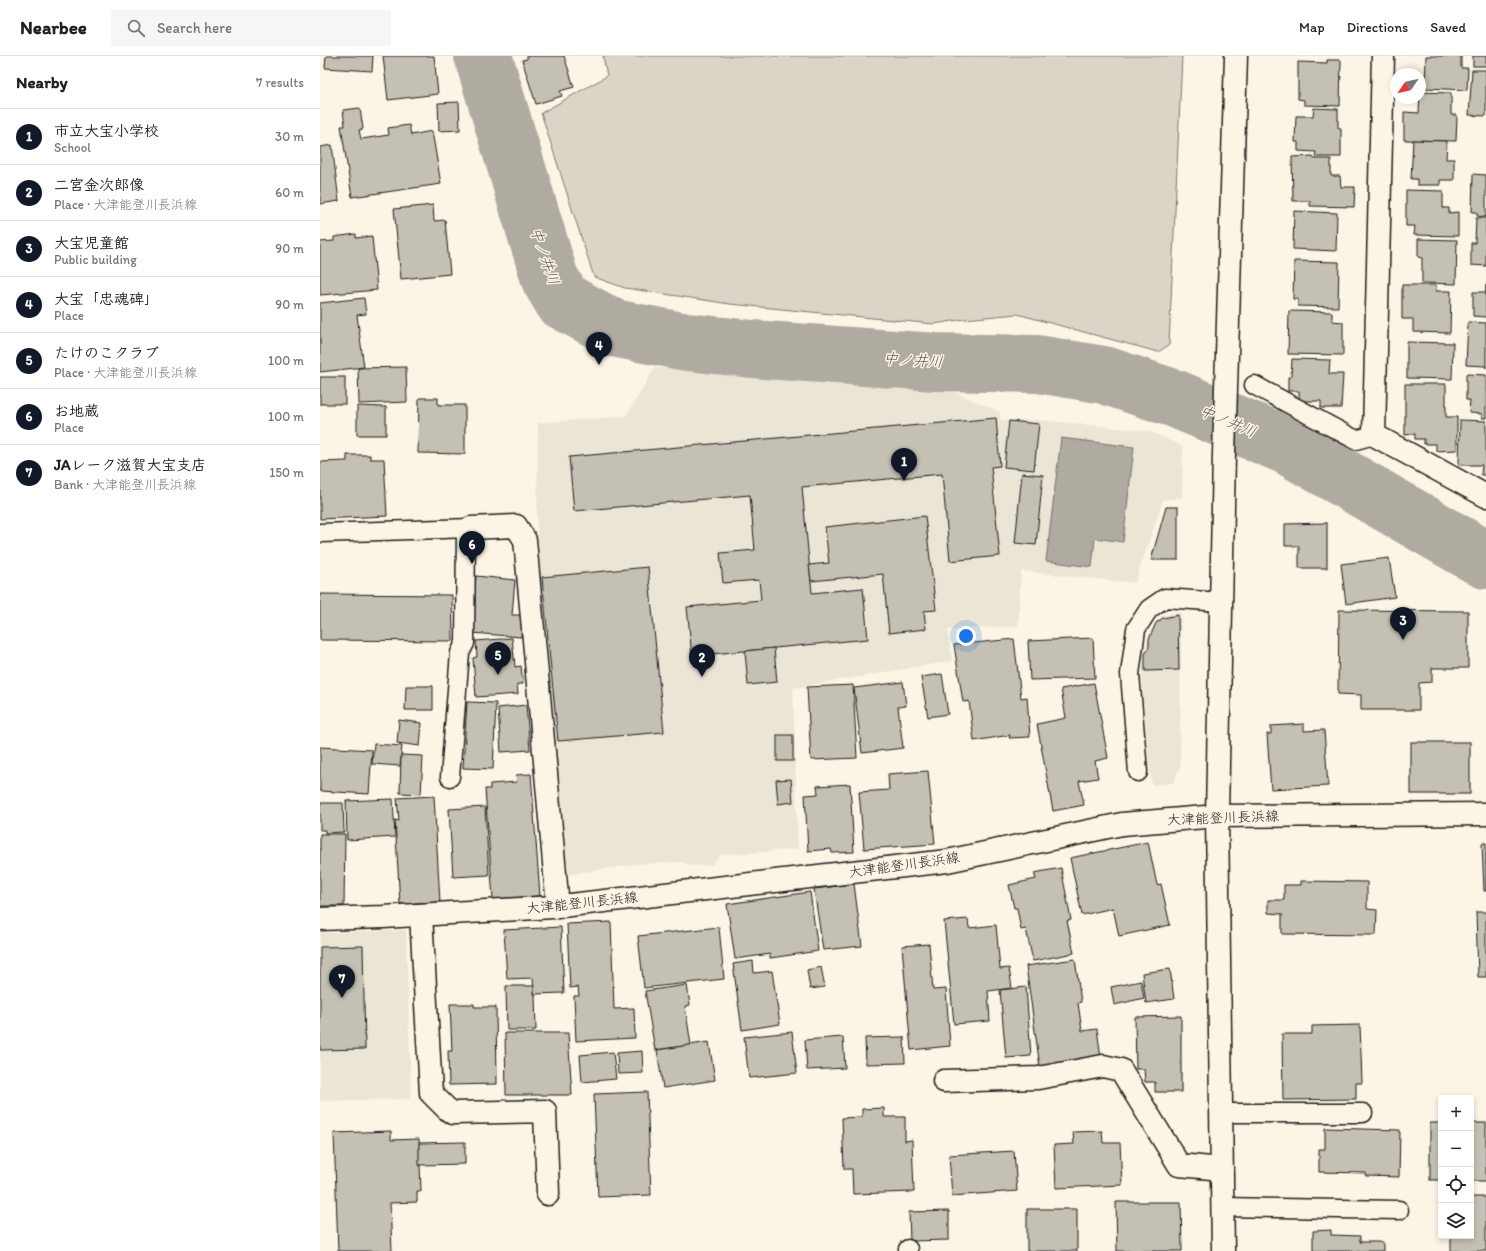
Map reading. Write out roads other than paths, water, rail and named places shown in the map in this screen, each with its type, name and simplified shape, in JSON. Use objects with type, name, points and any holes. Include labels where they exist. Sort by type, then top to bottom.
[{"type":"street","points":[[1223,1251],[1217,816],[1224,454],[1236,56]]},
{"type":"street","points":[[1383,56],[1374,435],[1486,496]]},
{"type":"street","points":[[469,529],[516,526],[525,540],[558,907]]},
{"type":"street","name":"大津能登川長浜線","points":[[320,919],[558,907],[946,861],[1122,824],[1217,816],[1486,814]]},
{"type":"street","points":[[421,915],[431,1093],[453,1113],[545,1111],[548,1194]]},
{"type":"street","points":[[944,1081],[1038,1078],[1103,1066],[1122,1070],[1179,1165],[1222,1169]]},
{"type":"lane","points":[[1254,385],[1356,440],[1374,435]]},
{"type":"lane","points":[[320,533],[469,529],[465,643],[460,653],[450,777]]},
{"type":"lane","points":[[1138,772],[1130,674],[1136,629],[1149,609],[1165,598],[1221,602]]},
{"type":"lane","points":[[1221,1113],[1363,1113]]},
{"type":"lane","points":[[1222,1207],[1399,1210]]},
{"type":"waterway","name":"中ノ井川","points":[[483,56],[550,279],[563,301],[613,328],[687,342],[752,349],[936,362],[1038,364],[1104,375],[1176,399],[1288,446],[1486,560]]},
{"type":"place","name":"大宝「忠魂碑」","points":[[599,365]]},
{"type":"place","name":"市立大宝小学校","points":[[904,481]]},
{"type":"place","name":"お地蔵","points":[[472,564]]},
{"type":"place","name":"大宝児童館","points":[[1403,640]]},
{"type":"place","name":"たけのこクラブ","points":[[498,675]]},
{"type":"place","name":"二宮金次郎像","points":[[702,677]]},
{"type":"place","name":"JAレーク滋賀大宝支店","points":[[342,998]]}]
